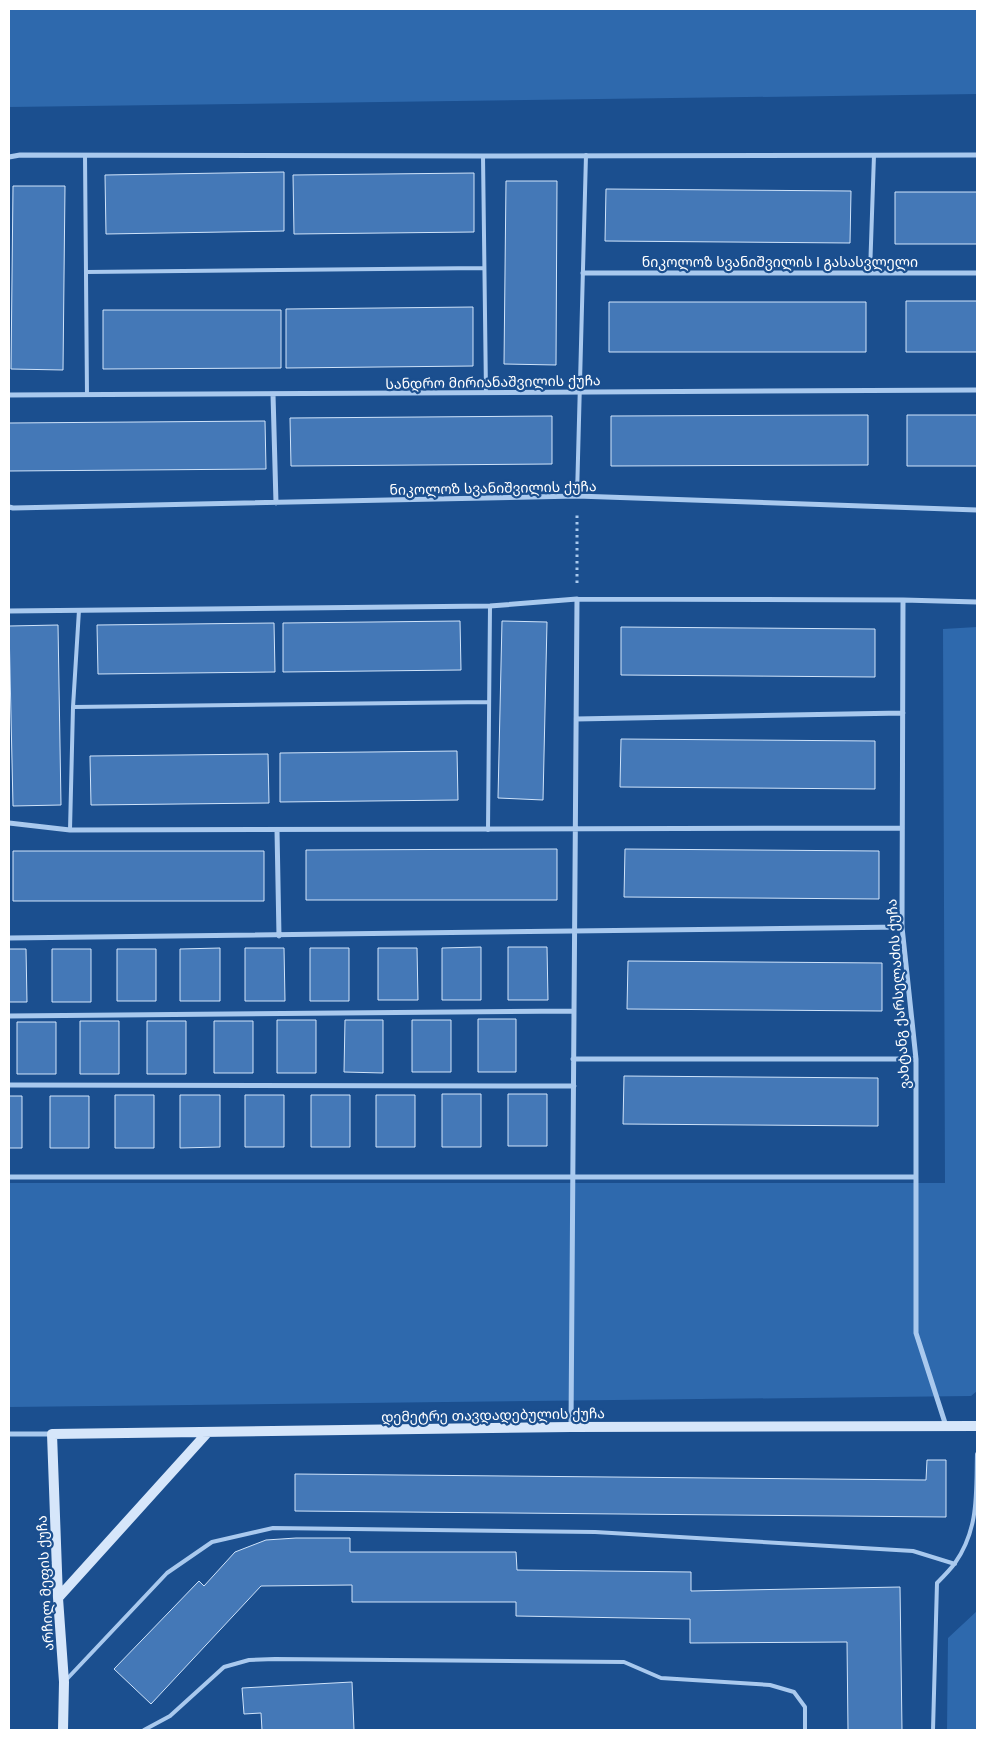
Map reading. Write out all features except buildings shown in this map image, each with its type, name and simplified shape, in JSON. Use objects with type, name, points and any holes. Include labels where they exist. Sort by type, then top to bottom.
[{"type":"street","points":[[9,157],[20,155],[977,156]]},
{"type":"street","name":"ნიკოლოზ სვანიშვილის I გასასვლელი","points":[[583,274],[977,273]]},
{"type":"street","name":"სანდრო მირიანაშვილის ქუჩა","points":[[9,395],[977,390]]},
{"type":"street","points":[[273,394],[276,503]]},
{"type":"street","name":"ნიკოლოზ სვანიშვილის ქუჩა","points":[[9,507],[578,496],[977,510]]},
{"type":"street","points":[[571,1427],[577,599]]},
{"type":"street","points":[[9,611],[490,606],[577,599],[977,602]]},
{"type":"street","name":"ვახტანგ ქარსელაძის ქუჩა","points":[[903,600],[902,928],[916,1059],[916,1333],[946,1426]]},
{"type":"street","points":[[576,719],[903,713]]},
{"type":"street","points":[[9,823],[70,830],[902,828]]},
{"type":"street","points":[[277,830],[279,936]]},
{"type":"street","points":[[9,938],[902,928]]},
{"type":"street","points":[[9,1016],[574,1010]]},
{"type":"street","points":[[574,1059],[916,1059]]},
{"type":"street","points":[[9,1085],[574,1086]]},
{"type":"street","points":[[9,1177],[916,1176]]},
{"type":"street","name":"დემეტრე თავდადებულის ქუჩა","points":[[9,1434],[571,1427],[977,1426]]},
{"type":"street","points":[[58,1598],[208,1432]]},
{"type":"street","name":"არჩილ მეფის ქუჩა","points":[[52,1434],[58,1598],[64,1682],[63,1730]]},
{"type":"lane","points":[[85,156],[87,395]]},
{"type":"lane","points":[[483,156],[486,393]]},
{"type":"lane","points":[[578,496],[586,156]]},
{"type":"lane","points":[[870,274],[874,156]]},
{"type":"lane","points":[[86,272],[484,268]]},
{"type":"lane","points":[[488,830],[490,606]]},
{"type":"lane","points":[[70,830],[73,707],[79,610]]},
{"type":"lane","points":[[73,707],[489,702]]},
{"type":"lane","points":[[933,1730],[937,1583],[955,1564],[968,1539],[976,1510],[977,1454]]},
{"type":"lane","points":[[64,1682],[166,1573],[212,1542],[273,1528],[605,1533],[913,1551],[955,1564]]},
{"type":"lane","points":[[144,1730],[170,1716],[224,1667],[249,1660],[275,1659],[624,1662],[661,1678],[770,1685],[794,1692],[805,1707],[805,1730]]},
{"type":"path","points":[[577,599],[578,496]]},
{"type":"shaded area","points":[[9,9],[977,9],[977,94],[9,107]]},
{"type":"shaded area","points":[[977,627],[977,1391],[971,1396],[9,1407],[9,1183],[945,1183],[943,629]]},
{"type":"shaded area","points":[[977,1611],[977,1730],[947,1730],[948,1638]]}]
